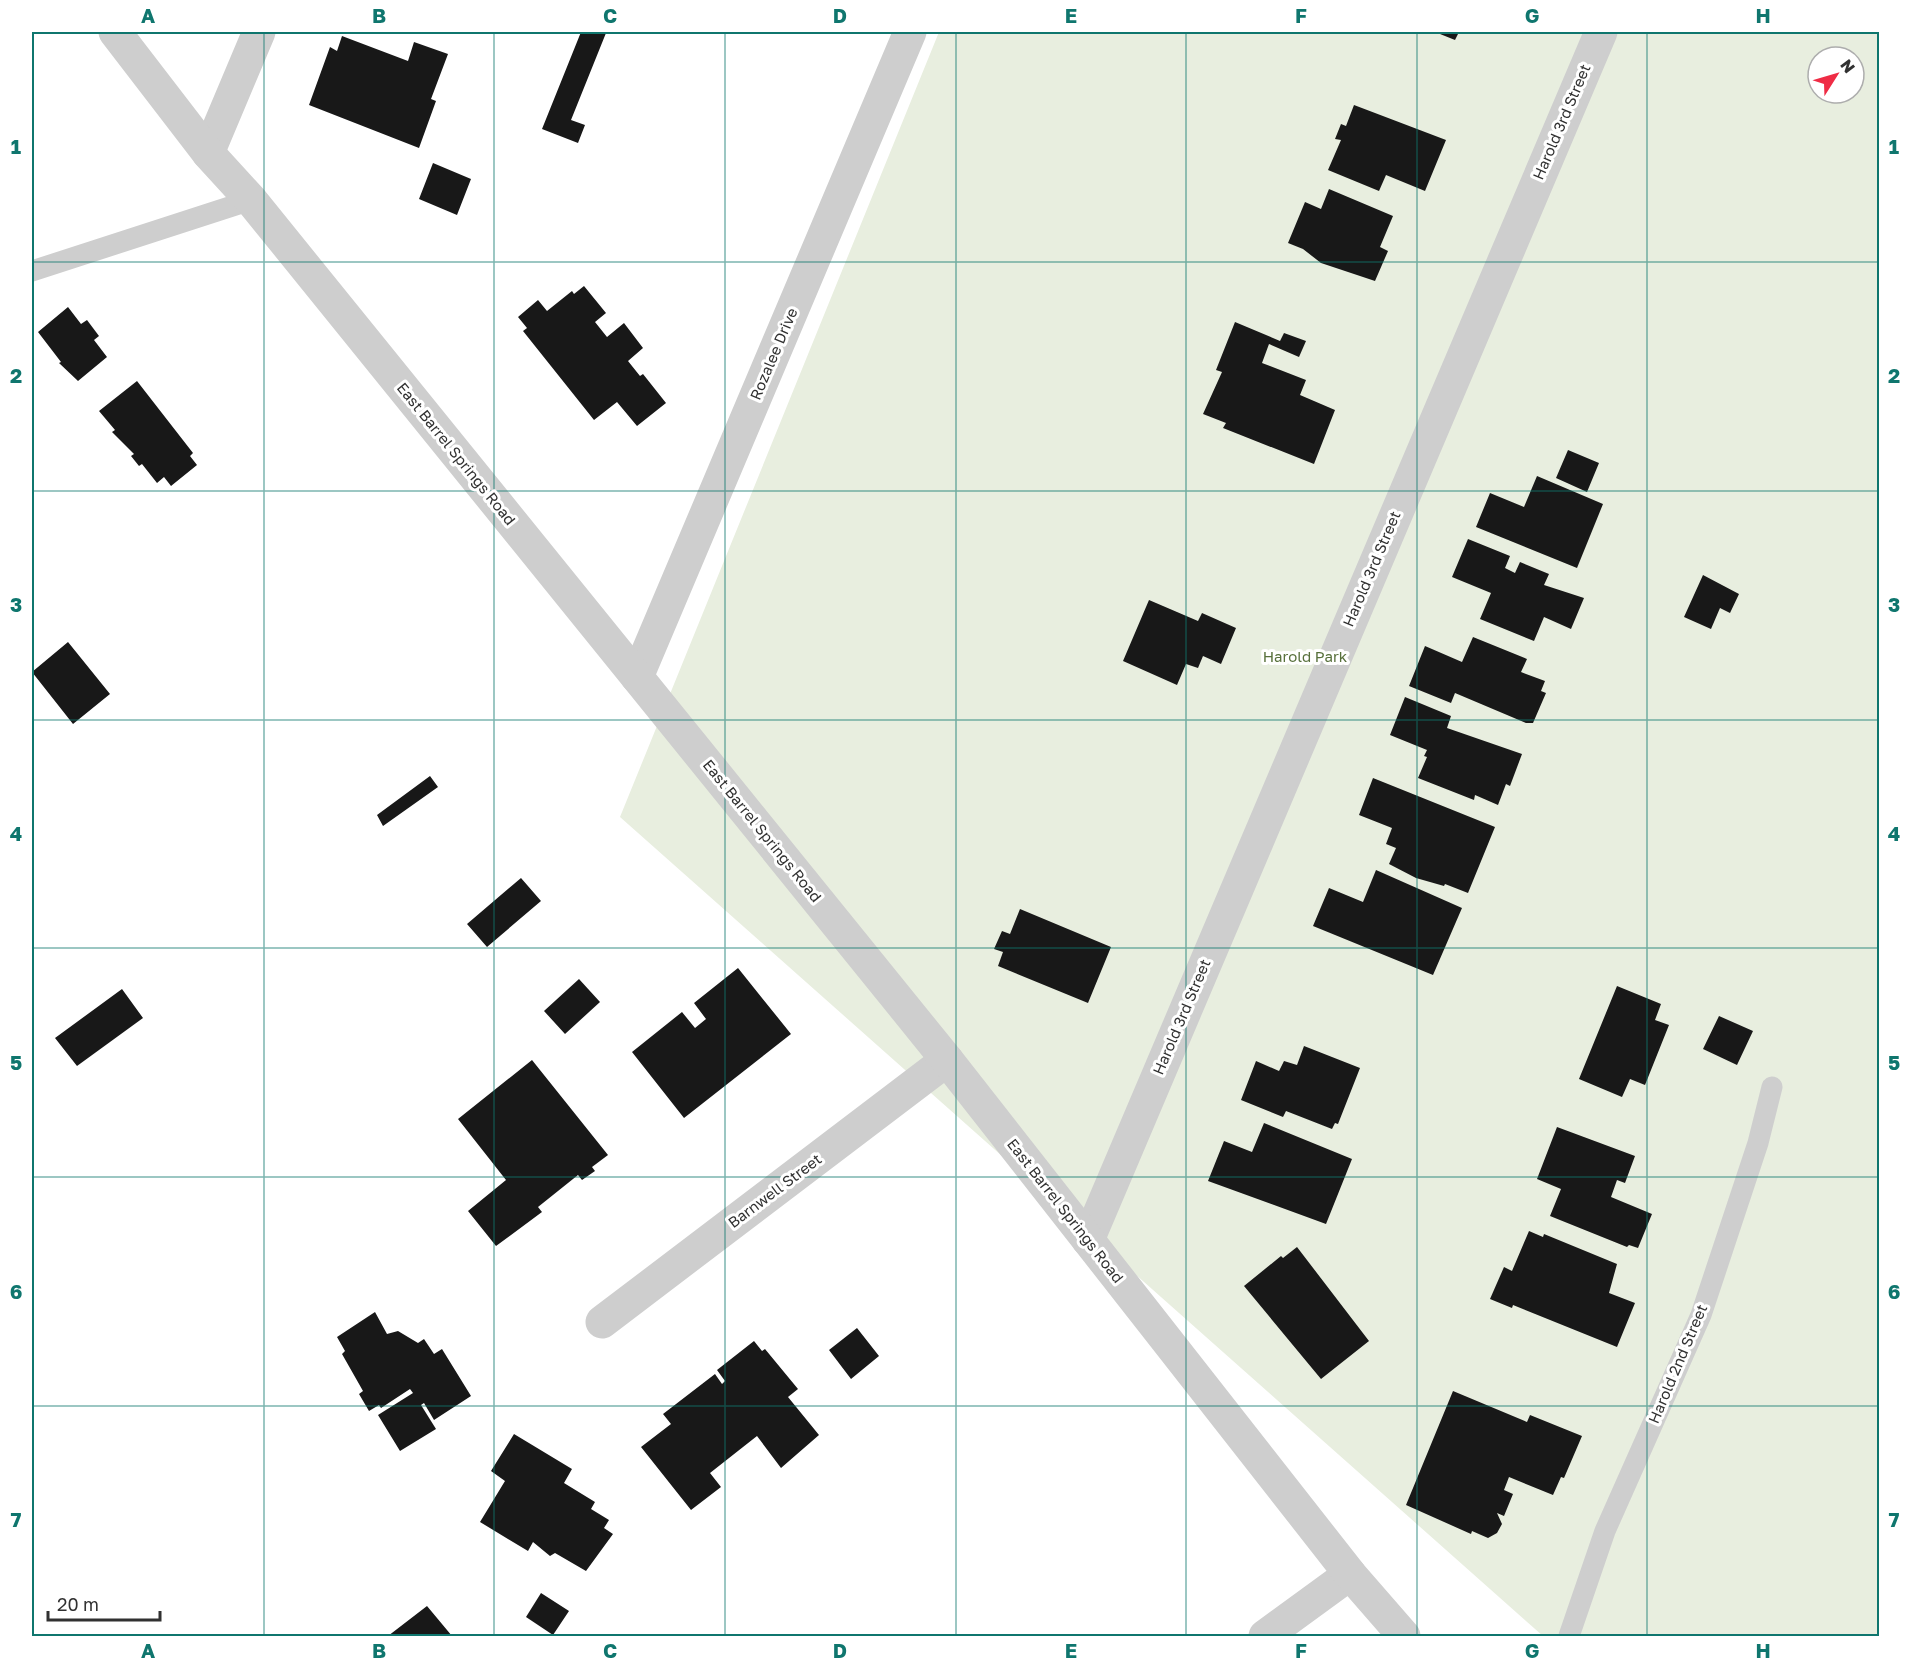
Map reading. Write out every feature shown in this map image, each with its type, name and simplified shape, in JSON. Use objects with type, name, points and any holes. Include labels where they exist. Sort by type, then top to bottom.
[{"type":"street","name":"East Barrel Springs Road","points":[[115,32],[208,153],[251,201],[947,1060],[1350,1574],[1404,1636]]},
{"type":"street","points":[[208,153],[259,32]]},
{"type":"street","name":"Rozalee Drive","points":[[637,677],[910,32]]},
{"type":"street","name":"Harold 3rd Street","points":[[1088,1240],[1601,32]]},
{"type":"street","name":"Barnwell Street","points":[[602,1322],[947,1060]]},
{"type":"street","points":[[1265,1636],[1350,1574]]},
{"type":"lane","points":[[32,271],[251,201]]},
{"type":"lane","name":"Harold 2nd Street","points":[[1569,1636],[1605,1531],[1701,1315],[1758,1143],[1772,1087]]},
{"type":"green space","name":"Harold Park","points":[[939,32],[1879,32],[1879,1636],[1543,1636],[620,817]]},
{"type":"building","points":[[581,32],[606,33],[571,120],[585,125],[578,143],[542,129]]},
{"type":"building","points":[[1435,32],[1459,32],[1455,40]]},
{"type":"building","points":[[342,36],[408,61],[414,42],[448,54],[431,99],[436,101],[419,148],[309,105],[330,47],[337,51]]},
{"type":"building","points":[[1354,105],[1446,140],[1425,191],[1386,175],[1379,191],[1328,170],[1341,140],[1335,139],[1341,124],[1346,126]]},
{"type":"building","points":[[433,163],[471,179],[457,215],[419,199]]},
{"type":"building","points":[[1329,189],[1393,216],[1380,247],[1388,251],[1375,281],[1321,263],[1303,249],[1288,243],[1305,202],[1321,209]]},
{"type":"building","points":[[584,286],[606,313],[595,322],[607,337],[624,323],[643,348],[628,361],[640,376],[643,374],[666,403],[637,426],[617,402],[594,420],[523,331],[527,328],[518,317],[538,300],[547,311],[572,291],[574,294]]},
{"type":"building","points":[[68,307],[81,324],[87,320],[99,336],[94,340],[107,357],[78,381],[59,363],[61,362],[38,332]]},
{"type":"building","points":[[1235,322],[1280,341],[1284,333],[1306,341],[1299,357],[1269,344],[1262,363],[1306,380],[1300,395],[1335,410],[1314,464],[1223,428],[1226,423],[1203,414],[1222,372],[1216,370]]},
{"type":"building","points":[[137,381],[193,453],[190,456],[197,465],[171,486],[164,477],[157,483],[142,464],[139,466],[131,456],[134,454],[112,432],[115,430],[99,411]]},
{"type":"building","points":[[1568,450],[1599,463],[1587,492],[1556,478]]},
{"type":"building","points":[[1537,476],[1603,504],[1577,568],[1476,527],[1490,493],[1524,507]]},
{"type":"building","points":[[1468,539],[1510,556],[1505,568],[1515,573],[1520,562],[1549,574],[1544,585],[1584,598],[1571,629],[1544,617],[1534,641],[1480,619],[1491,593],[1452,577]]},
{"type":"building","points":[[1703,575],[1739,594],[1730,613],[1720,608],[1711,629],[1684,617]]},
{"type":"building","points":[[1149,600],[1198,621],[1202,613],[1236,628],[1221,664],[1203,656],[1198,668],[1186,664],[1177,685],[1123,661]]},
{"type":"building","points":[[1473,637],[1527,659],[1521,672],[1545,681],[1541,691],[1546,693],[1533,723],[1526,723],[1455,693],[1451,703],[1409,686],[1425,646],[1462,662]]},
{"type":"building","points":[[68,642],[110,694],[73,724],[32,672]]},
{"type":"building","points":[[1405,697],[1451,716],[1447,728],[1522,754],[1510,786],[1506,784],[1498,805],[1475,795],[1474,800],[1418,778],[1427,757],[1424,756],[1427,750],[1390,735]]},
{"type":"building","points":[[430,776],[438,787],[383,826],[377,815]]},
{"type":"building","points":[[1373,778],[1495,827],[1468,893],[1445,884],[1444,886],[1416,878],[1389,864],[1396,848],[1386,844],[1392,828],[1359,815]]},
{"type":"building","points":[[1376,870],[1462,908],[1433,975],[1313,926],[1329,888],[1363,902]]},
{"type":"building","points":[[521,878],[541,901],[487,947],[467,924]]},
{"type":"building","points":[[1020,909],[1111,947],[1088,1003],[998,966],[1003,952],[994,949],[1002,931],[1010,934]]},
{"type":"building","points":[[738,968],[791,1034],[684,1118],[632,1052],[682,1012],[695,1028],[706,1019],[694,1003]]},
{"type":"building","points":[[579,979],[600,1002],[565,1034],[544,1011]]},
{"type":"building","points":[[1617,986],[1661,1004],[1655,1020],[1669,1025],[1645,1085],[1630,1079],[1622,1097],[1579,1079]]},
{"type":"building","points":[[122,989],[143,1018],[77,1066],[55,1038]]},
{"type":"building","points":[[1719,1016],[1753,1031],[1737,1065],[1703,1049]]},
{"type":"building","points":[[1304,1046],[1360,1068],[1338,1124],[1335,1123],[1332,1129],[1286,1111],[1283,1117],[1241,1100],[1256,1061],[1279,1071],[1284,1061],[1297,1065]]},
{"type":"building","points":[[532,1060],[608,1155],[592,1167],[595,1171],[582,1180],[578,1175],[538,1207],[542,1212],[496,1246],[468,1211],[506,1180],[458,1119]]},
{"type":"building","points":[[1264,1123],[1352,1159],[1326,1224],[1208,1181],[1224,1141],[1252,1152]]},
{"type":"building","points":[[1557,1127],[1635,1156],[1625,1183],[1617,1180],[1611,1197],[1652,1214],[1638,1248],[1629,1245],[1627,1247],[1550,1216],[1561,1189],[1537,1179]]},
{"type":"building","points":[[1529,1231],[1543,1237],[1544,1234],[1617,1264],[1609,1293],[1635,1303],[1617,1347],[1513,1305],[1512,1308],[1490,1299],[1504,1267],[1512,1271]]},
{"type":"building","points":[[1297,1247],[1369,1341],[1321,1379],[1244,1286],[1281,1256],[1283,1258]]},
{"type":"building","points":[[375,1312],[387,1334],[398,1331],[418,1343],[424,1339],[434,1354],[442,1349],[471,1396],[434,1420],[424,1403],[421,1405],[436,1429],[400,1451],[378,1415],[413,1393],[410,1389],[381,1408],[379,1405],[369,1411],[359,1394],[363,1391],[342,1354],[345,1351],[337,1337]]},
{"type":"building","points":[[857,1328],[879,1356],[851,1379],[829,1350]]},
{"type":"building","points":[[754,1341],[762,1351],[765,1349],[798,1389],[788,1397],[819,1435],[781,1468],[757,1436],[710,1473],[721,1487],[691,1510],[641,1447],[671,1424],[663,1414],[715,1374],[722,1384],[725,1381],[717,1370]]},
{"type":"building","points":[[1453,1391],[1527,1422],[1530,1415],[1582,1436],[1564,1478],[1561,1477],[1553,1495],[1509,1477],[1504,1490],[1513,1494],[1504,1516],[1497,1513],[1502,1524],[1497,1533],[1488,1538],[1472,1531],[1471,1534],[1406,1505]]},
{"type":"building","points":[[514,1434],[572,1469],[564,1483],[595,1502],[591,1509],[609,1520],[604,1528],[613,1534],[586,1571],[555,1553],[550,1556],[533,1542],[528,1551],[480,1522],[505,1481],[491,1471]]},
{"type":"building","points":[[541,1593],[569,1611],[553,1635],[526,1617]]},
{"type":"building","points":[[427,1606],[452,1636],[388,1636]]}]
